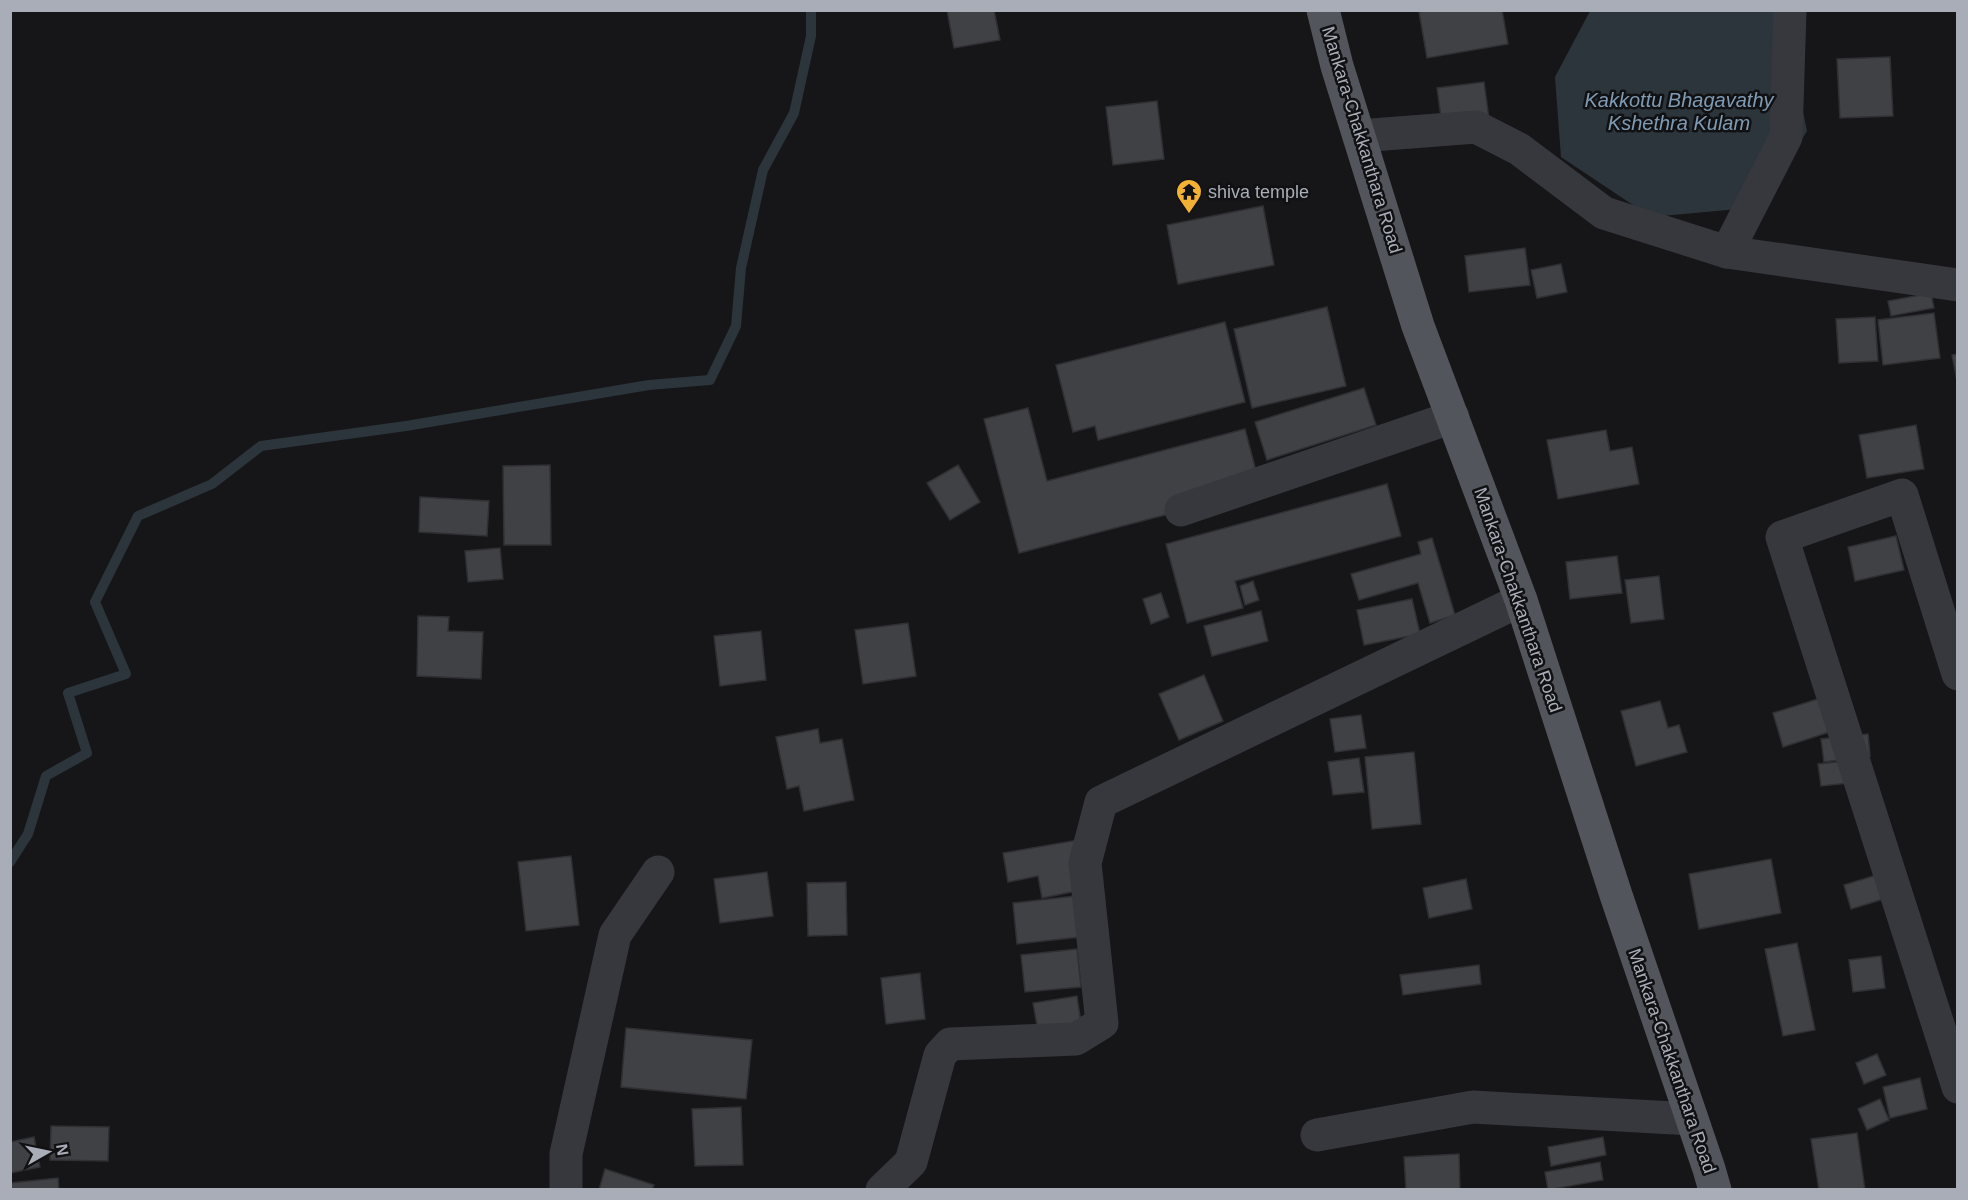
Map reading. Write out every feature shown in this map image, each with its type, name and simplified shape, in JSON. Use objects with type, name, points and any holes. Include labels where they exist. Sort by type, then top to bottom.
[{"type":"main road","name":"Mankara-Chakkanthara Road","points":[[1323,10],[1336,66],[1418,326],[1521,600],[1612,883],[1710,1169],[1714,1190]]},
{"type":"street","points":[[1727,252],[1786,137],[1790,10]]},
{"type":"street","points":[[1359,136],[1476,127],[1519,148],[1604,213],[1727,252],[1958,285]]},
{"type":"street","points":[[1181,510],[1453,417]]},
{"type":"street","points":[[1958,674],[1902,495],[1782,537],[1958,1087]]},
{"type":"street","points":[[882,1190],[910,1162],[940,1055],[950,1044],[1076,1039],[1102,1023],[1085,864],[1101,802],[1521,600]]},
{"type":"street","points":[[566,1190],[566,1154],[615,935],[658,872]]},
{"type":"street","points":[[1317,1135],[1473,1107],[1692,1119]]},
{"type":"water","name":"Kakkottu Bhagavathy Kshethra Kulam","points":[[1590,11],[1782,11],[1807,131],[1760,207],[1651,217],[1561,157],[1555,77]]},
{"type":"building","points":[[947,10],[994,10],[1000,40],[954,48]]},
{"type":"building","points":[[1427,10],[1502,10],[1508,44],[1427,58],[1419,12]]},
{"type":"building","points":[[1890,57],[1893,116],[1840,118],[1837,59]]},
{"type":"building","points":[[1484,82],[1490,126],[1443,132],[1437,88]]},
{"type":"building","points":[[1157,101],[1164,159],[1113,165],[1106,107]]},
{"type":"building","points":[[1263,206],[1274,265],[1178,284],[1167,225]]},
{"type":"building","points":[[1525,248],[1530,285],[1469,292],[1465,256]]},
{"type":"building","points":[[1561,264],[1567,292],[1537,298],[1531,270]]},
{"type":"building","points":[[1931,293],[1934,308],[1891,316],[1888,301]]},
{"type":"building","points":[[1327,307],[1346,386],[1252,408],[1234,329]]},
{"type":"building","points":[[1934,313],[1940,358],[1883,365],[1878,320]]},
{"type":"building","points":[[1875,317],[1878,361],[1839,363],[1836,319]]},
{"type":"building","points":[[1225,322],[1245,402],[1098,440],[1095,426],[1073,432],[1056,365]]},
{"type":"building","points":[[1958,354],[1958,386],[1952,355]]},
{"type":"building","points":[[1364,388],[1376,425],[1267,460],[1255,422]]},
{"type":"building","points":[[1028,408],[1047,481],[1245,429],[1261,490],[1019,553],[984,419]]},
{"type":"building","points":[[1916,425],[1924,469],[1867,478],[1859,435]]},
{"type":"building","points":[[1606,430],[1610,451],[1632,447],[1639,484],[1558,499],[1547,440]]},
{"type":"building","points":[[550,465],[551,545],[504,545],[503,466]]},
{"type":"building","points":[[958,465],[980,502],[950,520],[927,483]]},
{"type":"building","points":[[1387,484],[1401,536],[1235,581],[1243,608],[1187,623],[1166,544]]},
{"type":"building","points":[[420,497],[489,501],[487,536],[419,532]]},
{"type":"building","points":[[1896,536],[1904,570],[1855,581],[1848,547]]},
{"type":"building","points":[[1432,538],[1455,615],[1430,623],[1418,583],[1359,600],[1351,574],[1421,554],[1418,542]]},
{"type":"building","points":[[500,548],[503,579],[468,582],[465,551]]},
{"type":"building","points":[[1617,556],[1622,593],[1570,599],[1566,562]]},
{"type":"building","points":[[1659,576],[1664,619],[1631,623],[1625,580]]},
{"type":"building","points":[[1253,581],[1259,600],[1245,605],[1240,586]]},
{"type":"building","points":[[1161,593],[1169,617],[1151,624],[1143,599]]},
{"type":"building","points":[[1412,599],[1420,634],[1364,645],[1357,610]]},
{"type":"building","points":[[1261,611],[1268,641],[1212,656],[1204,626]]},
{"type":"building","points":[[418,616],[449,617],[448,631],[483,632],[481,679],[417,676]]},
{"type":"building","points":[[908,623],[916,676],[863,684],[855,630]]},
{"type":"building","points":[[761,631],[766,680],[720,686],[714,636]]},
{"type":"building","points":[[1204,675],[1223,721],[1179,740],[1159,694]]},
{"type":"building","points":[[1837,693],[1848,726],[1783,747],[1773,713]]},
{"type":"building","points":[[1660,701],[1668,728],[1679,725],[1687,752],[1636,766],[1621,711]]},
{"type":"building","points":[[1361,715],[1366,748],[1335,752],[1330,719]]},
{"type":"building","points":[[818,729],[820,743],[842,739],[854,800],[804,811],[799,786],[787,789],[776,737]]},
{"type":"building","points":[[1868,734],[1870,756],[1824,762],[1821,739]]},
{"type":"building","points":[[1414,752],[1421,824],[1372,829],[1365,757]]},
{"type":"building","points":[[1359,758],[1364,792],[1333,795],[1328,762]]},
{"type":"building","points":[[1865,759],[1868,781],[1821,786],[1818,764]]},
{"type":"building","points":[[1078,840],[1087,889],[1042,898],[1038,876],[1008,882],[1003,853]]},
{"type":"building","points":[[571,856],[579,925],[526,931],[518,862]]},
{"type":"building","points":[[1771,859],[1781,913],[1699,929],[1689,874]]},
{"type":"building","points":[[767,872],[773,916],[720,923],[714,879]]},
{"type":"building","points":[[1880,874],[1887,898],[1851,909],[1844,885]]},
{"type":"building","points":[[1466,879],[1472,909],[1429,918],[1423,888]]},
{"type":"building","points":[[846,882],[847,935],[808,936],[807,883]]},
{"type":"building","points":[[1075,896],[1080,937],[1017,944],[1013,903]]},
{"type":"building","points":[[1797,943],[1815,1030],[1783,1036],[1765,949]]},
{"type":"building","points":[[1077,949],[1081,987],[1025,992],[1021,955]]},
{"type":"building","points":[[1881,956],[1885,988],[1853,992],[1849,960]]},
{"type":"building","points":[[1479,965],[1481,984],[1403,995],[1400,975]]},
{"type":"building","points":[[920,973],[925,1019],[886,1024],[881,978]]},
{"type":"building","points":[[1077,996],[1082,1030],[1039,1037],[1033,1003]]},
{"type":"building","points":[[626,1028],[752,1040],[746,1099],[621,1087]]},
{"type":"building","points":[[1877,1054],[1886,1075],[1864,1084],[1856,1063]]},
{"type":"building","points":[[1920,1078],[1927,1109],[1890,1118],[1883,1087]]},
{"type":"building","points":[[1880,1099],[1889,1120],[1867,1130],[1858,1109]]},
{"type":"building","points":[[741,1107],[743,1165],[695,1166],[692,1109]]},
{"type":"building","points":[[51,1126],[109,1127],[108,1161],[50,1160]]},
{"type":"building","points":[[1857,1133],[1865,1190],[1819,1190],[1811,1139]]},
{"type":"building","points":[[34,1137],[40,1167],[10,1173],[10,1142]]},
{"type":"building","points":[[1603,1137],[1606,1155],[1551,1166],[1548,1147]]},
{"type":"building","points":[[1459,1154],[1460,1190],[1406,1190],[1404,1157]]},
{"type":"building","points":[[1600,1162],[1603,1180],[1548,1190],[1545,1172]]},
{"type":"building","points":[[605,1169],[654,1185],[652,1190],[599,1190]]},
{"type":"building","points":[[58,1178],[59,1190],[10,1190],[10,1183]]},
{"type":"waterway","points":[[10,862],[28,834],[46,776],[87,753],[68,693],[126,674],[95,602],[138,516],[212,484],[261,446],[406,426],[649,385],[710,380],[736,326],[741,268],[763,170],[794,113],[811,36],[811,10]]},
{"type":"place","name":"shiva temple","points":[[1189,215]]}]
